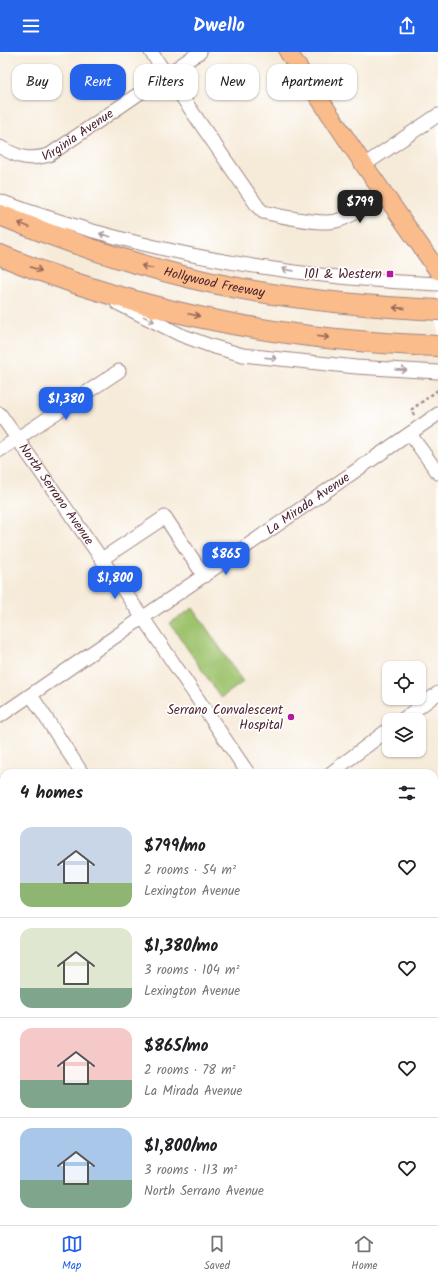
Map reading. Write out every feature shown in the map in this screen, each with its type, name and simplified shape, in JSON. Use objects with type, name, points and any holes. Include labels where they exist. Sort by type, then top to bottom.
[{"type":"highway","name":"Hollywood Freeway","points":[[0,215],[88,249],[141,265],[196,279],[305,299],[438,310]]},
{"type":"highway","points":[[0,255],[76,283],[134,301],[243,326],[300,335],[355,341],[438,346]]},
{"type":"main road","points":[[288,52],[438,271]]},
{"type":"street","points":[[151,52],[159,64]]},
{"type":"street","name":"Virginia Avenue","points":[[182,64],[200,52]]},
{"type":"street","name":"Virginia Avenue","points":[[0,147],[13,154],[31,158],[49,155],[134,97]]},
{"type":"street","points":[[183,100],[263,212],[325,223],[344,218],[384,194]]},
{"type":"street","points":[[364,165],[438,115]]},
{"type":"street","points":[[0,201],[48,218],[120,239],[200,256],[357,279],[438,284]]},
{"type":"street","points":[[76,283],[181,334],[211,346],[243,355],[356,367],[438,372]]},
{"type":"street","points":[[0,450],[119,371]]},
{"type":"street","name":"North Serrano Avenue","points":[[0,414],[143,618],[245,769]]},
{"type":"street","name":"La Mirada Avenue","points":[[0,715],[438,414]]},
{"type":"street","points":[[410,434],[438,473]]},
{"type":"street","points":[[102,559],[165,517],[204,576]]},
{"type":"street","points":[[411,713],[438,693]]},
{"type":"street","points":[[31,695],[79,769]]},
{"type":"street","points":[[336,769],[382,735]]},
{"type":"path","points":[[411,410],[438,390]]},
{"type":"green space","points":[[193,608],[243,682],[221,698],[170,623]]},
{"type":"place","name":"101 & Western","points":[[390,274]]},
{"type":"place","name":"Serrano Convalescent Hospital","points":[[291,717]]}]
